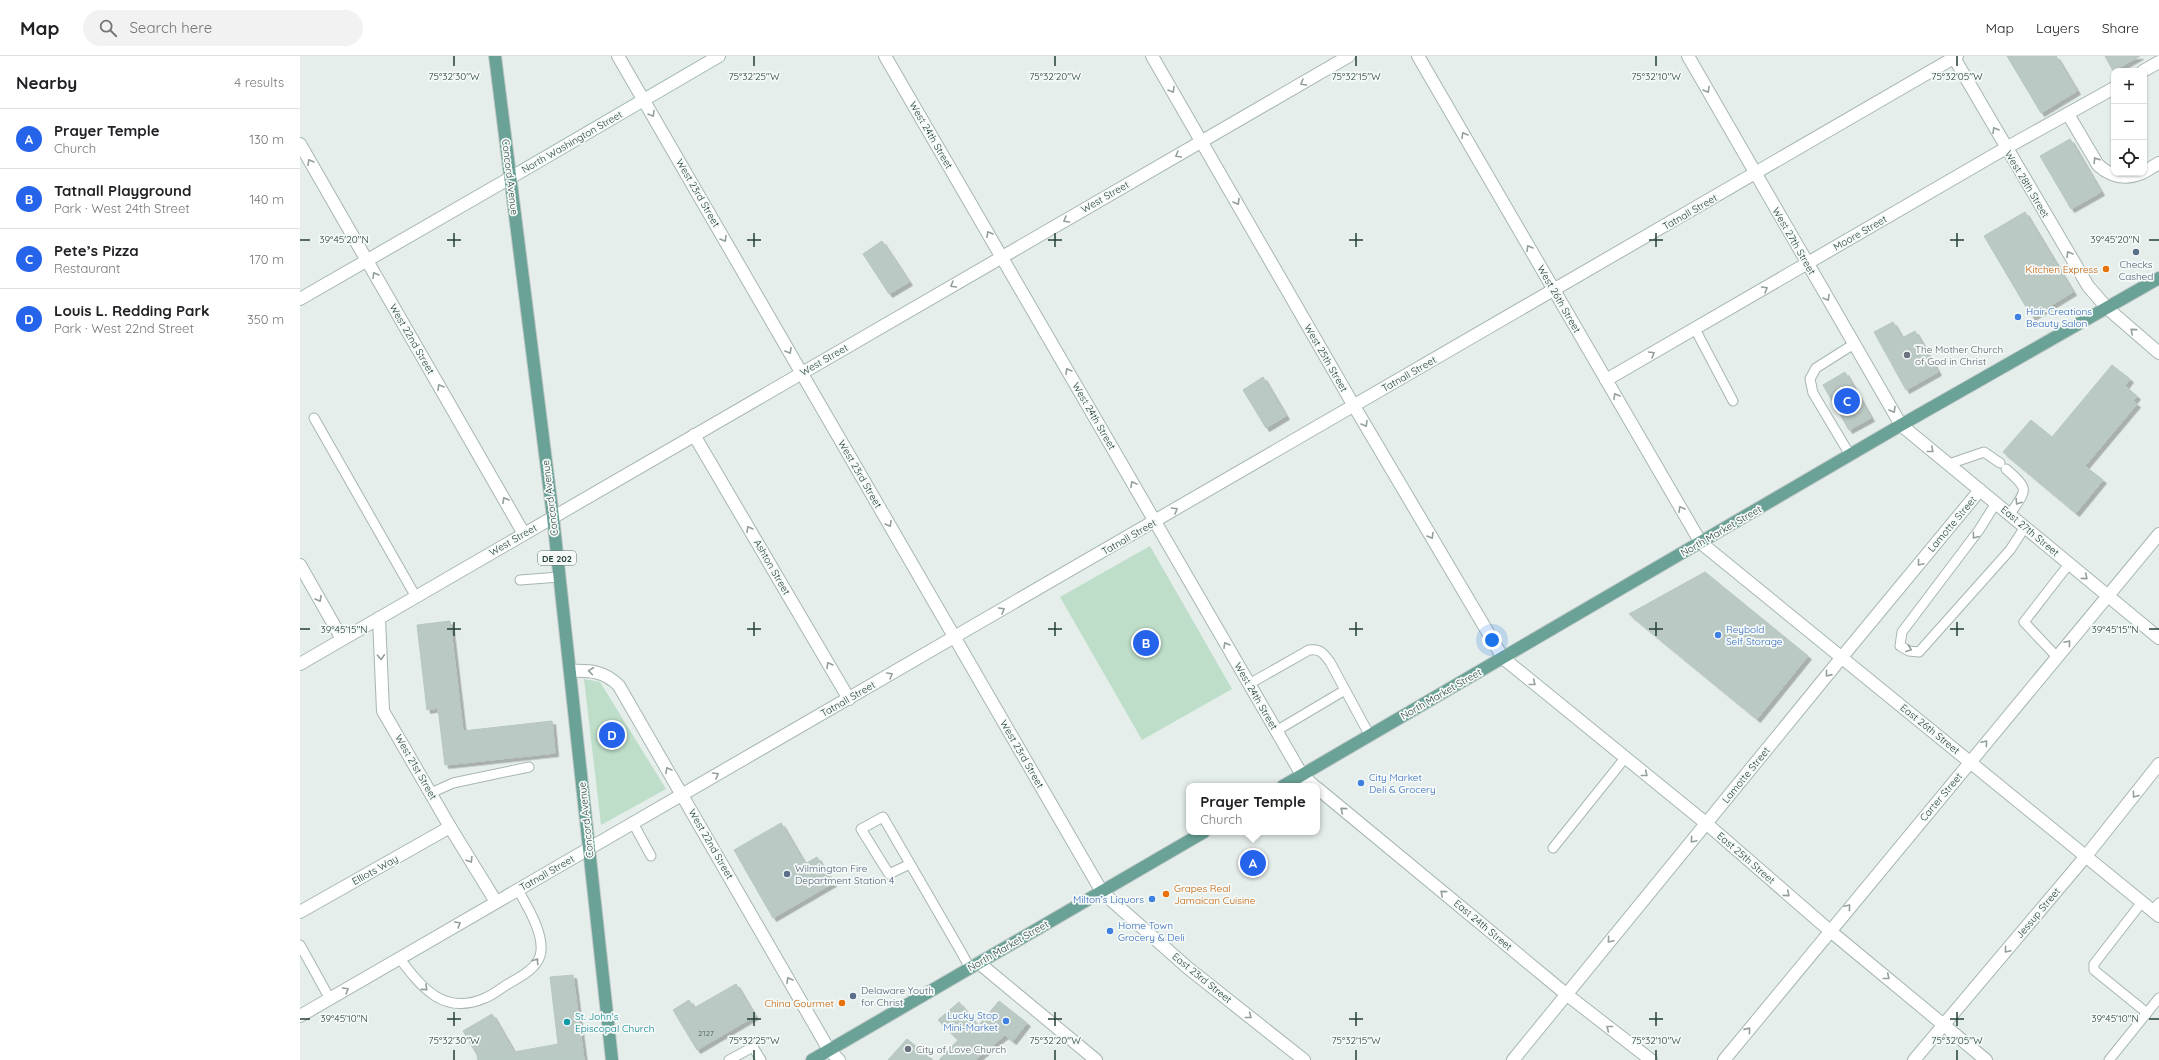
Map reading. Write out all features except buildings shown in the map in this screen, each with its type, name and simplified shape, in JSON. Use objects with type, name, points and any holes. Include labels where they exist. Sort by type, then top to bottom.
[{"type":"main road","name":"Concord Avenue","points":[[495,56],[553,517],[612,1060]]},
{"type":"main road","name":"North Market Street","points":[[1289,783],[1901,425],[2107,308],[2158,281]]},
{"type":"main road","name":"North Market Street","points":[[812,1060],[1199,835]]},
{"type":"street","name":"West 23rd Street","points":[[618,56],[1102,892]]},
{"type":"street","name":"North Washington Street","points":[[300,299],[720,56]]},
{"type":"street","name":"West 24th Street","points":[[885,56],[1302,775]]},
{"type":"street","name":"West 25th Street","points":[[1152,56],[1354,406],[1503,658]]},
{"type":"street","name":"West Street","points":[[300,664],[1349,56]]},
{"type":"street","name":"West 26th Street","points":[[1418,56],[1701,543]]},
{"type":"street","name":"West 27th Street","points":[[1688,56],[1901,425]]},
{"type":"street","name":"Tatnall Street","points":[[300,1016],[1756,174],[1954,57]]},
{"type":"street","name":"West 28th Street","points":[[1954,57],[2088,286],[2107,308],[2159,353]]},
{"type":"street","points":[[2147,69],[2159,62]]},
{"type":"street","name":"Moore Street","points":[[1606,380],[2006,148],[2111,90]]},
{"type":"street","points":[[2068,114],[2098,165],[2111,175]]},
{"type":"street","name":"West 22nd Street","points":[[300,144],[524,534]]},
{"type":"street","points":[[2147,170],[2159,163]]},
{"type":"street","points":[[2113,176],[2125,176]]},
{"type":"street","name":"East 27th Street","points":[[1901,425],[2159,638]]},
{"type":"street","name":"Ashton Street","points":[[694,435],[849,699]]},
{"type":"street","name":"Lamotte Street","points":[[1513,1060],[1707,824],[1842,656],[1980,490]]},
{"type":"street","name":"Carter Street","points":[[1724,1060],[1829,930],[2159,534]]},
{"type":"street","name":"East 26th Street","points":[[1701,543],[1842,656],[2142,902],[2157,910]]},
{"type":"street","points":[[300,565],[342,639]]},
{"type":"street","name":"West 21st Street","points":[[379,618],[383,711],[450,827],[496,902]]},
{"type":"street","name":"East 25th Street","points":[[1503,658],[1707,824],[1829,930],[1945,1024],[1986,1060]]},
{"type":"street","name":"West 22nd Street","points":[[570,671],[591,671],[604,674],[619,686],[829,1050],[840,1060]]},
{"type":"street","name":"Jessup Street","points":[[1914,1060],[2086,856],[2159,764]]},
{"type":"street","points":[[1302,775],[1311,783]]},
{"type":"street","name":"East 24th Street","points":[[1320,790],[1566,994],[1651,1060]]},
{"type":"street","name":"Elliots Way","points":[[300,912],[450,827]]},
{"type":"street","name":"East 23rd Street","points":[[1102,892],[1188,968],[1304,1060]]},
{"type":"street","points":[[974,966],[1096,1060]]},
{"type":"lane","points":[[1695,329],[1733,401]]},
{"type":"lane","points":[[1850,455],[1813,393],[1810,379],[1816,368],[1854,344]]},
{"type":"lane","points":[[314,418],[416,596]]},
{"type":"lane","points":[[1949,464],[1984,452],[2003,466],[2022,483],[2024,488],[2023,494],[2010,514]]},
{"type":"lane","points":[[1996,503],[1979,530],[1902,632],[1900,646],[1909,651],[1919,652],[2010,550],[2025,527]]},
{"type":"lane","points":[[2057,657],[2024,622],[2069,564]]},
{"type":"lane","points":[[520,580],[559,577]]},
{"type":"lane","points":[[1249,684],[1309,650],[1316,649],[1324,653],[1370,736]]},
{"type":"lane","points":[[1276,731],[1345,690]]},
{"type":"lane","points":[[1553,848],[1625,758]]},
{"type":"lane","points":[[431,793],[454,783],[530,767]]},
{"type":"lane","points":[[910,864],[889,874],[861,829],[883,817],[910,864],[974,966]]},
{"type":"lane","points":[[633,823],[651,856]]},
{"type":"lane","points":[[400,959],[416,980],[439,1000],[463,1004],[485,998],[529,971],[540,955],[539,936],[533,916],[518,890]]},
{"type":"lane","points":[[2142,902],[2094,964],[2094,970],[2147,1013]]},
{"type":"lane","points":[[300,945],[330,999]]},
{"type":"lane","points":[[2109,1060],[2159,998]]},
{"type":"lane","points":[[729,1060],[753,1047],[761,1060]]},
{"type":"green space","points":[[1150,546],[1232,689],[1142,740],[1060,597]]},
{"type":"green space","points":[[584,679],[600,682],[666,789],[601,825]]},
{"type":"place","name":"Checks Cashed","points":[[2136,252]]},
{"type":"place","name":"Kitchen Express","points":[[2106,269]]},
{"type":"place","name":"Hair Creations Beauty Salon","points":[[2018,317]]},
{"type":"place","name":"The Mother Church of God in Christ","points":[[1907,355]]},
{"type":"place","name":"Pete’s Pizza","points":[[1847,401]]},
{"type":"place","name":"Reybold Self Storage","points":[[1718,635]]},
{"type":"place","name":"Tatnall Playground","points":[[1146,643]]},
{"type":"place","name":"Louis L. Redding Park","points":[[612,735]]},
{"type":"place","name":"City Market Deli & Grocery","points":[[1361,783]]},
{"type":"place","name":"Prayer Temple","points":[[1253,863]]},
{"type":"place","name":"Wilmington Fire Department Station 4","points":[[787,874]]},
{"type":"place","name":"Grapes Real Jamaican Cuisine","points":[[1166,894]]},
{"type":"place","name":"Milton’s Liquors","points":[[1152,899]]},
{"type":"place","name":"Home Town Grocery & Deli","points":[[1110,931]]},
{"type":"place","name":"Delaware Youth for Christ","points":[[853,996]]},
{"type":"place","name":"China Gourmet","points":[[842,1003]]},
{"type":"place","name":"Lucky Stop Mini-Market","points":[[1006,1021]]},
{"type":"place","name":"St. John's Episcopal Church","points":[[567,1022]]},
{"type":"place","name":"City of Love Church","points":[[908,1049]]}]
